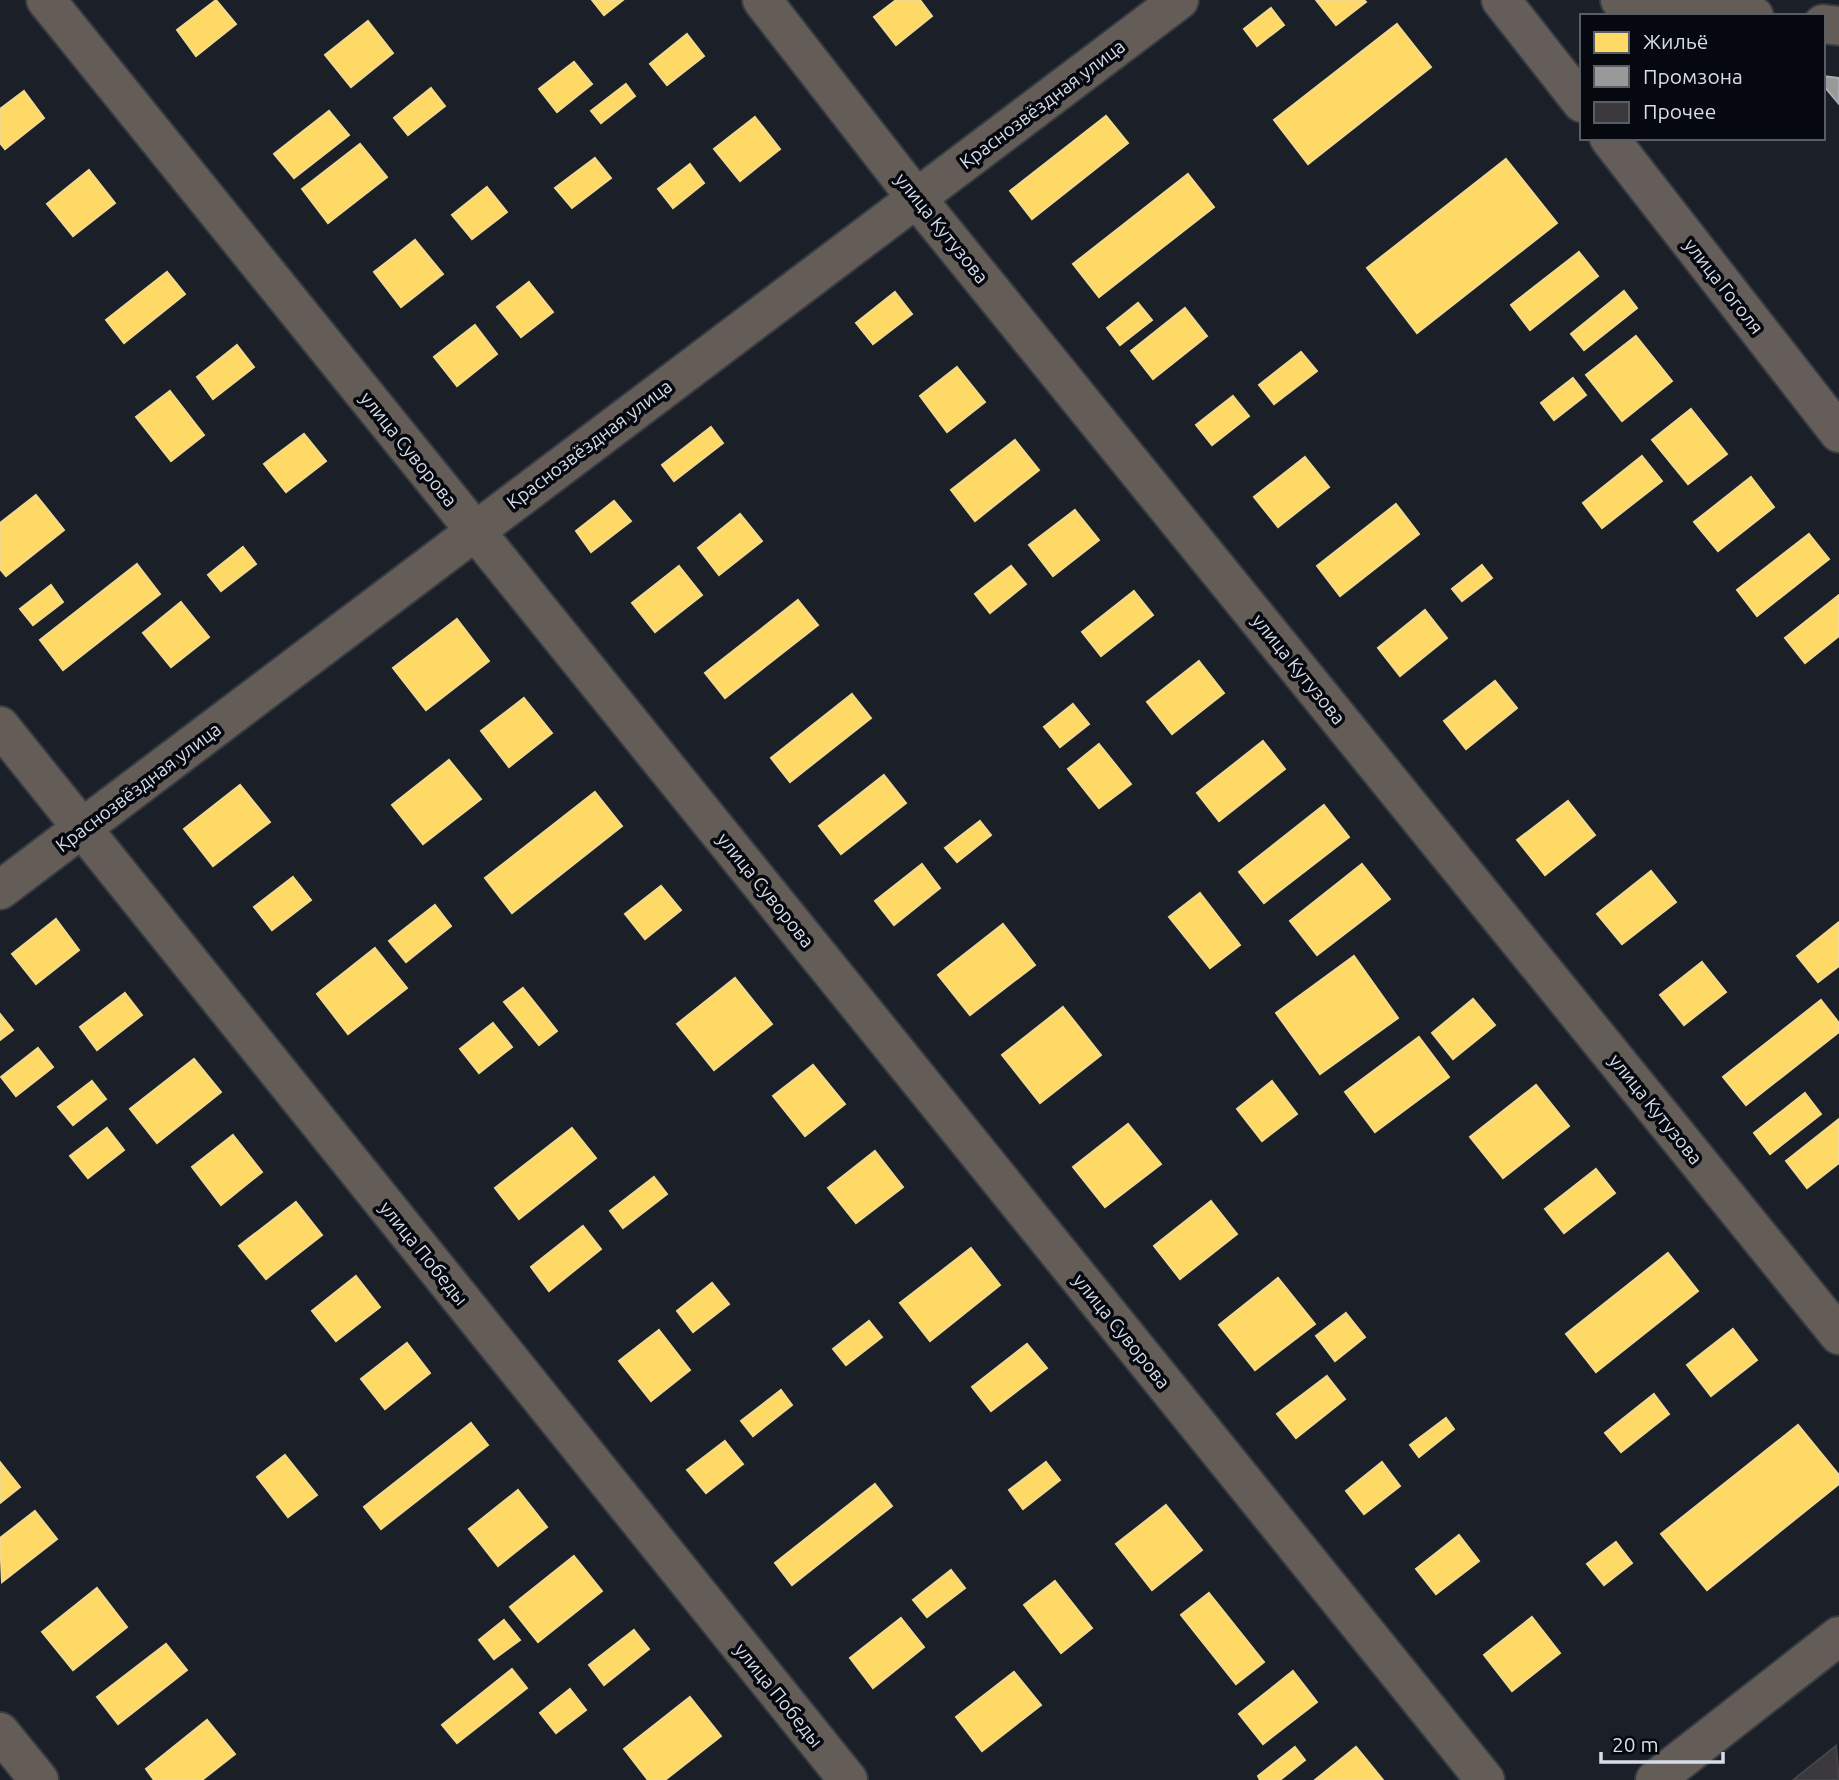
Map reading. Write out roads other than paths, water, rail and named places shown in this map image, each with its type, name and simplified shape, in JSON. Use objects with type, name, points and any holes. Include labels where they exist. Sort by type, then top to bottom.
[{"type":"main road","points":[[1501,0],[1580,100]]},
{"type":"main road","name":"улица Гоголя","points":[[1611,140],[1839,433]]},
{"type":"street","name":"улица Суворова","points":[[46,0],[1485,1780]]},
{"type":"street","name":"улица Кутузова","points":[[762,0],[917,199],[1839,1335]]},
{"type":"street","name":"Краснозвёздная улица","points":[[0,890],[1179,0]]},
{"type":"street","points":[[1620,0],[1737,14]]},
{"type":"street","name":"улица Победы","points":[[0,726],[848,1780]]},
{"type":"street","points":[[1655,1780],[1839,1636]]},
{"type":"street","points":[[0,1732],[39,1780]]}]
